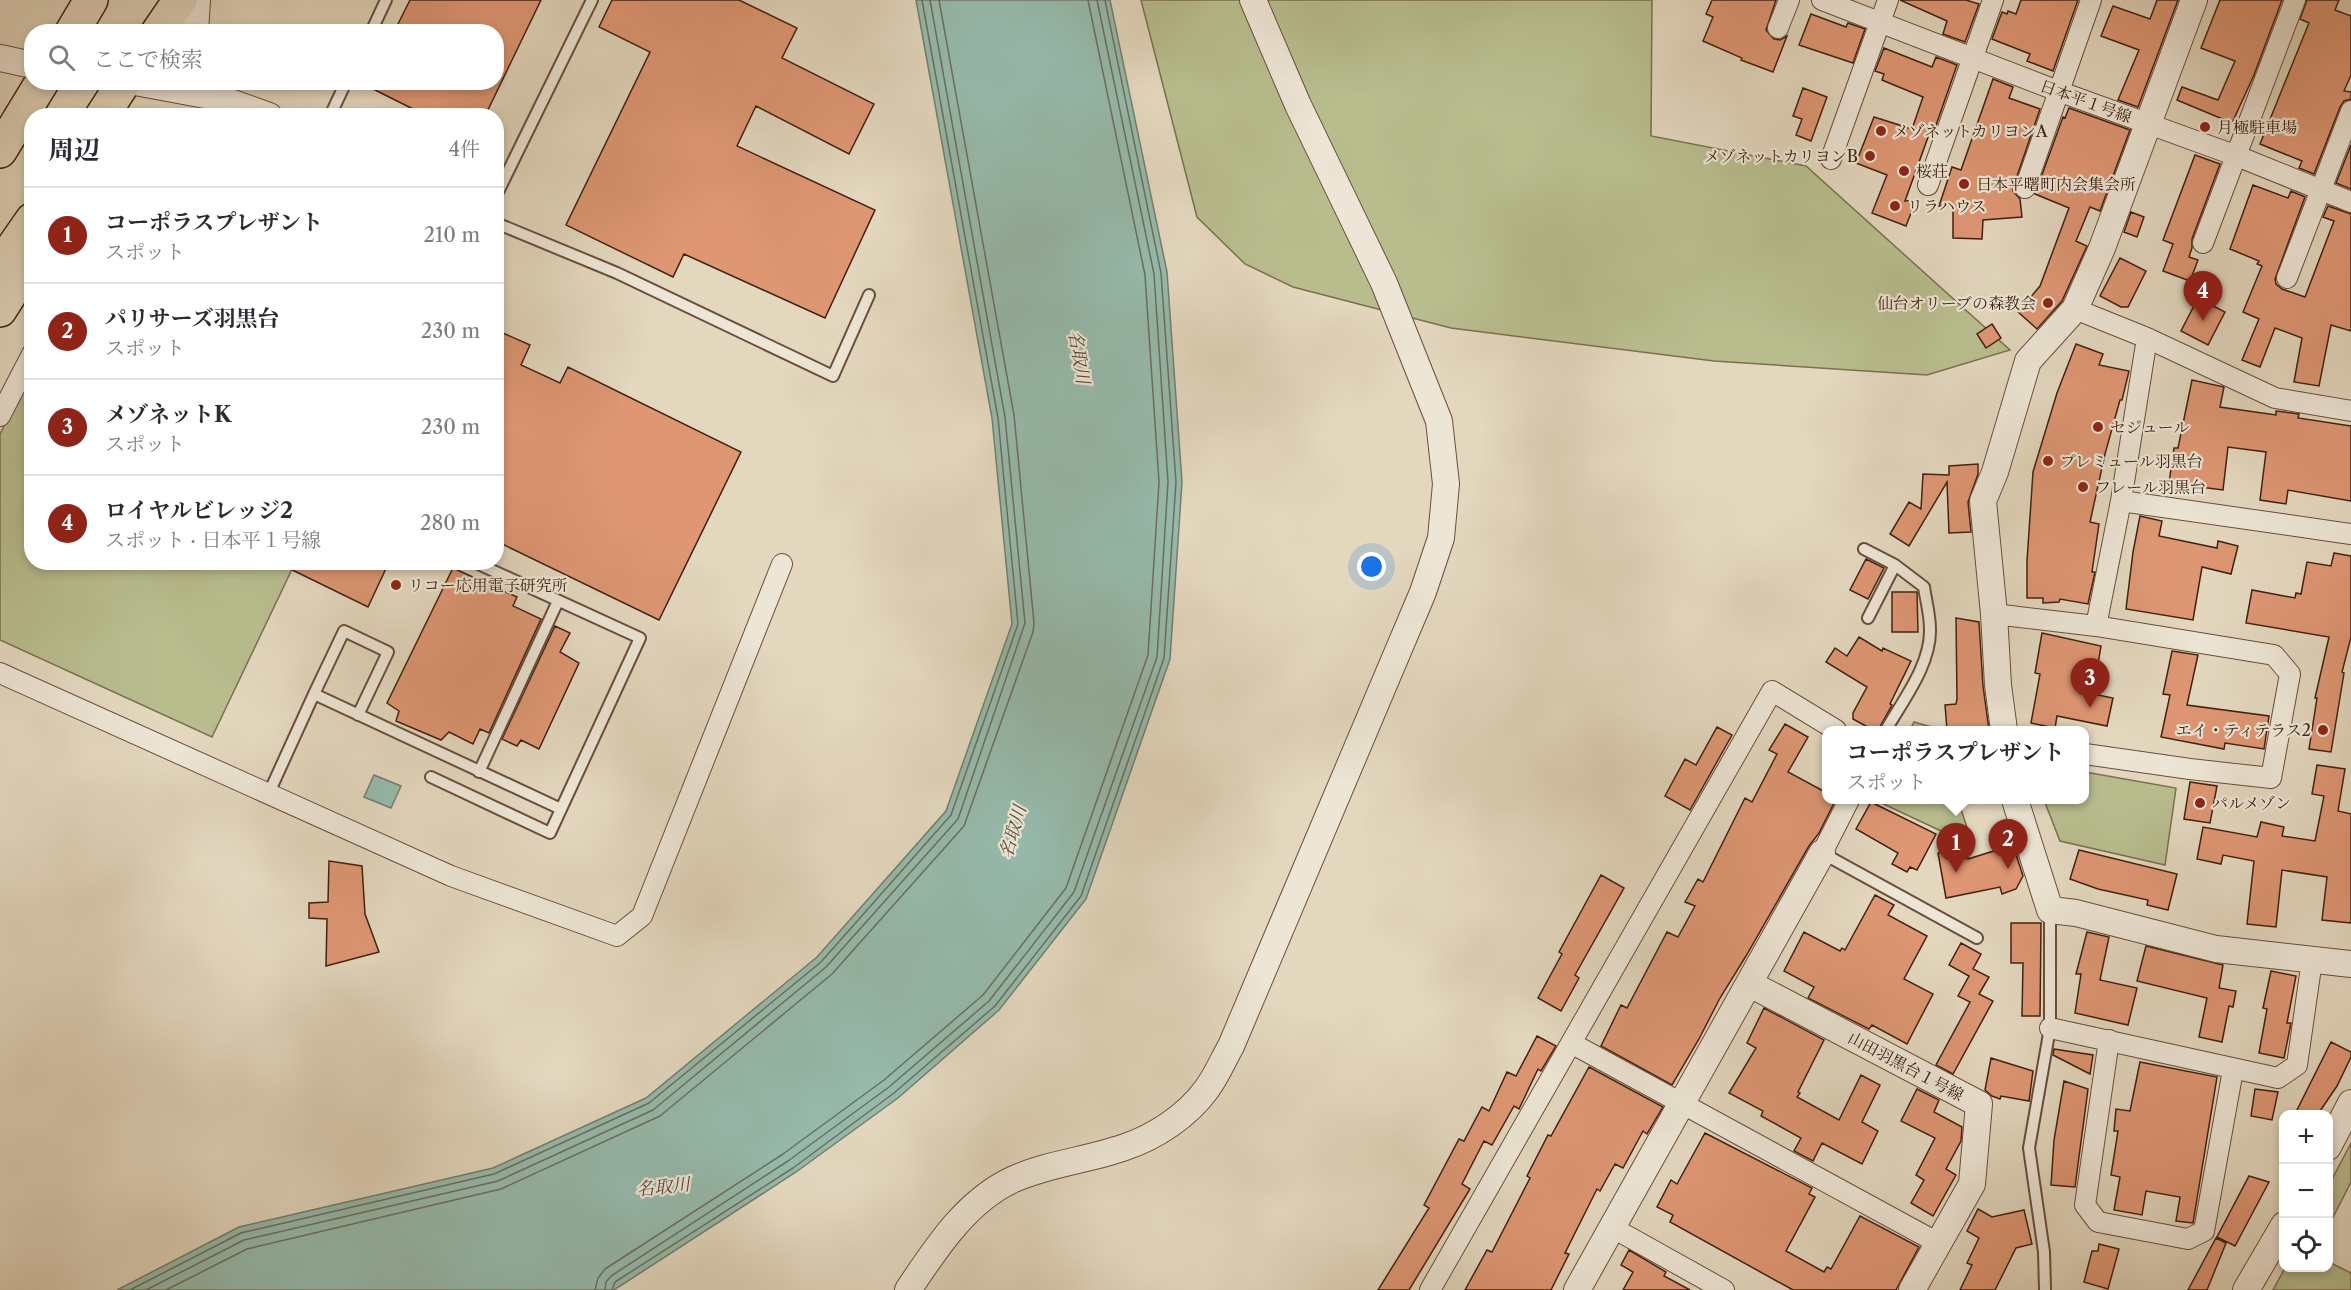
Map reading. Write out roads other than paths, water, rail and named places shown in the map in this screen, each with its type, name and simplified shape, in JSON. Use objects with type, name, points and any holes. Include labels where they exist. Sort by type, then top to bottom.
[{"type":"highway","points":[[77,24],[91,0]]},
{"type":"highway","points":[[164,24],[182,0]]},
{"type":"highway","points":[[171,24],[182,0]]},
{"type":"highway","points":[[26,108],[37,90]]},
{"type":"highway","points":[[107,108],[119,90]]},
{"type":"highway","points":[[126,108],[136,90]]},
{"type":"highway","points":[[0,151],[24,112]]},
{"type":"highway","points":[[0,266],[24,232]]},
{"type":"highway","points":[[0,310],[24,272]]},
{"type":"street","points":[[196,24],[197,0]]},
{"type":"street","points":[[908,1290],[939,1243],[981,1199],[1013,1179],[1054,1164],[1125,1147],[1174,1122],[1206,1090],[1231,1046],[1423,592],[1441,538],[1446,484],[1439,421],[1384,283],[1298,105],[1253,0]]},
{"type":"street","points":[[1778,28],[1789,0]]},
{"type":"street","name":"日本平１号線","points":[[1822,0],[2058,91],[2237,156],[2351,202]]},
{"type":"street","points":[[1831,159],[1888,0]]},
{"type":"street","points":[[1928,185],[1993,0]]},
{"type":"street","points":[[2025,188],[2091,0]]},
{"type":"street","points":[[2003,726],[1983,501],[1995,472],[2028,361],[2075,309],[2102,248],[2194,0]]},
{"type":"street","points":[[2204,243],[2295,0]]},
{"type":"street","points":[[0,58],[24,63]]},
{"type":"street","points":[[178,90],[216,97],[250,108]]},
{"type":"street","points":[[233,90],[257,108]]},
{"type":"street","points":[[2287,278],[2351,111]]},
{"type":"street","points":[[2075,309],[2147,339],[2275,398],[2351,411]]},
{"type":"street","points":[[2096,626],[2121,501],[2147,339]]},
{"type":"street","points":[[0,416],[24,370]]},
{"type":"street","points":[[2121,501],[2351,534]]},
{"type":"street","points":[[0,673],[451,876],[617,936],[642,916],[783,564]]},
{"type":"street","points":[[1994,614],[2096,626],[2274,655],[2290,674],[2271,778],[2089,755]]},
{"type":"street","points":[[1431,1290],[1772,692],[1829,726]]},
{"type":"street","points":[[1577,1290],[1750,984],[1847,804]]},
{"type":"street","points":[[2016,804],[2050,910],[2076,913],[2216,949],[2351,964]]},
{"type":"street","points":[[2050,1028],[2233,1070],[2278,1078],[2297,1065],[2312,960]]},
{"type":"street","name":"山田羽黒台１号線","points":[[1750,984],[1979,1104],[1972,1184],[1912,1290]]},
{"type":"street","points":[[2109,1040],[2085,1205],[2098,1222],[2188,1239],[2204,1231],[2233,1070]]},
{"type":"street","points":[[1571,1042],[1938,1243]]},
{"type":"street","points":[[2333,1137],[2351,1103]]},
{"type":"street","points":[[1613,1228],[1724,1290]]},
{"type":"street","points":[[2246,1290],[2279,1232]]},
{"type":"lane","points":[[374,24],[386,0]]},
{"type":"lane","points":[[504,180],[592,0]]},
{"type":"lane","points":[[334,108],[342,90]]},
{"type":"lane","points":[[504,226],[617,273],[833,376],[869,296]]},
{"type":"lane","points":[[1864,549],[1895,565],[1924,587],[1930,629],[1928,648],[1918,674],[1888,726]]},
{"type":"lane","points":[[1868,618],[1895,565]]},
{"type":"lane","points":[[431,777],[550,833],[640,639],[491,570]]},
{"type":"lane","points":[[479,772],[558,601]]},
{"type":"lane","points":[[268,795],[344,631],[388,652],[358,715]]},
{"type":"lane","points":[[314,694],[561,809]]},
{"type":"lane","points":[[1822,853],[1977,938]]},
{"type":"lane","points":[[2046,1290],[2044,1252],[2029,1148],[2050,1028],[2050,910]]},
{"type":"water","name":"名取川","points":[[916,0],[1110,0],[1167,272],[1182,482],[1170,659],[1086,899],[999,1010],[898,1098],[796,1172],[614,1290],[117,1290],[239,1227],[493,1168],[646,1098],[817,957],[946,811],[1012,624],[992,418]]},
{"type":"water","points":[[374,775],[401,786],[391,808],[364,797]]},
{"type":"place","name":"月極駐車場","points":[[2205,127]]},
{"type":"place","name":"メゾネットカリヨンA","points":[[1881,131]]},
{"type":"place","name":"メゾネットカリヨンB","points":[[1870,156]]},
{"type":"place","name":"桜荘","points":[[1904,171]]},
{"type":"place","name":"日本平曙町内会集会所","points":[[1964,184]]},
{"type":"place","name":"リラハウス","points":[[1895,206]]},
{"type":"place","name":"仙台オリーブの森教会","points":[[2048,303]]},
{"type":"place","name":"ロイヤルビレッジ2","points":[[2203,321]]},
{"type":"place","name":"セジュール","points":[[2098,427]]},
{"type":"place","name":"プレミュール羽黒台","points":[[2048,461]]},
{"type":"place","name":"フレール羽黒台","points":[[2083,487]]},
{"type":"place","name":"リコー応用電子研究所","points":[[396,585]]},
{"type":"place","name":"メゾネットK","points":[[2090,708]]},
{"type":"place","name":"エイ・ティテラス2","points":[[2323,730]]},
{"type":"place","name":"パルメゾン","points":[[2200,803]]},
{"type":"place","name":"パリサーズ羽黒台","points":[[2008,869]]},
{"type":"place","name":"コーポラスプレザント","points":[[1956,873]]}]
